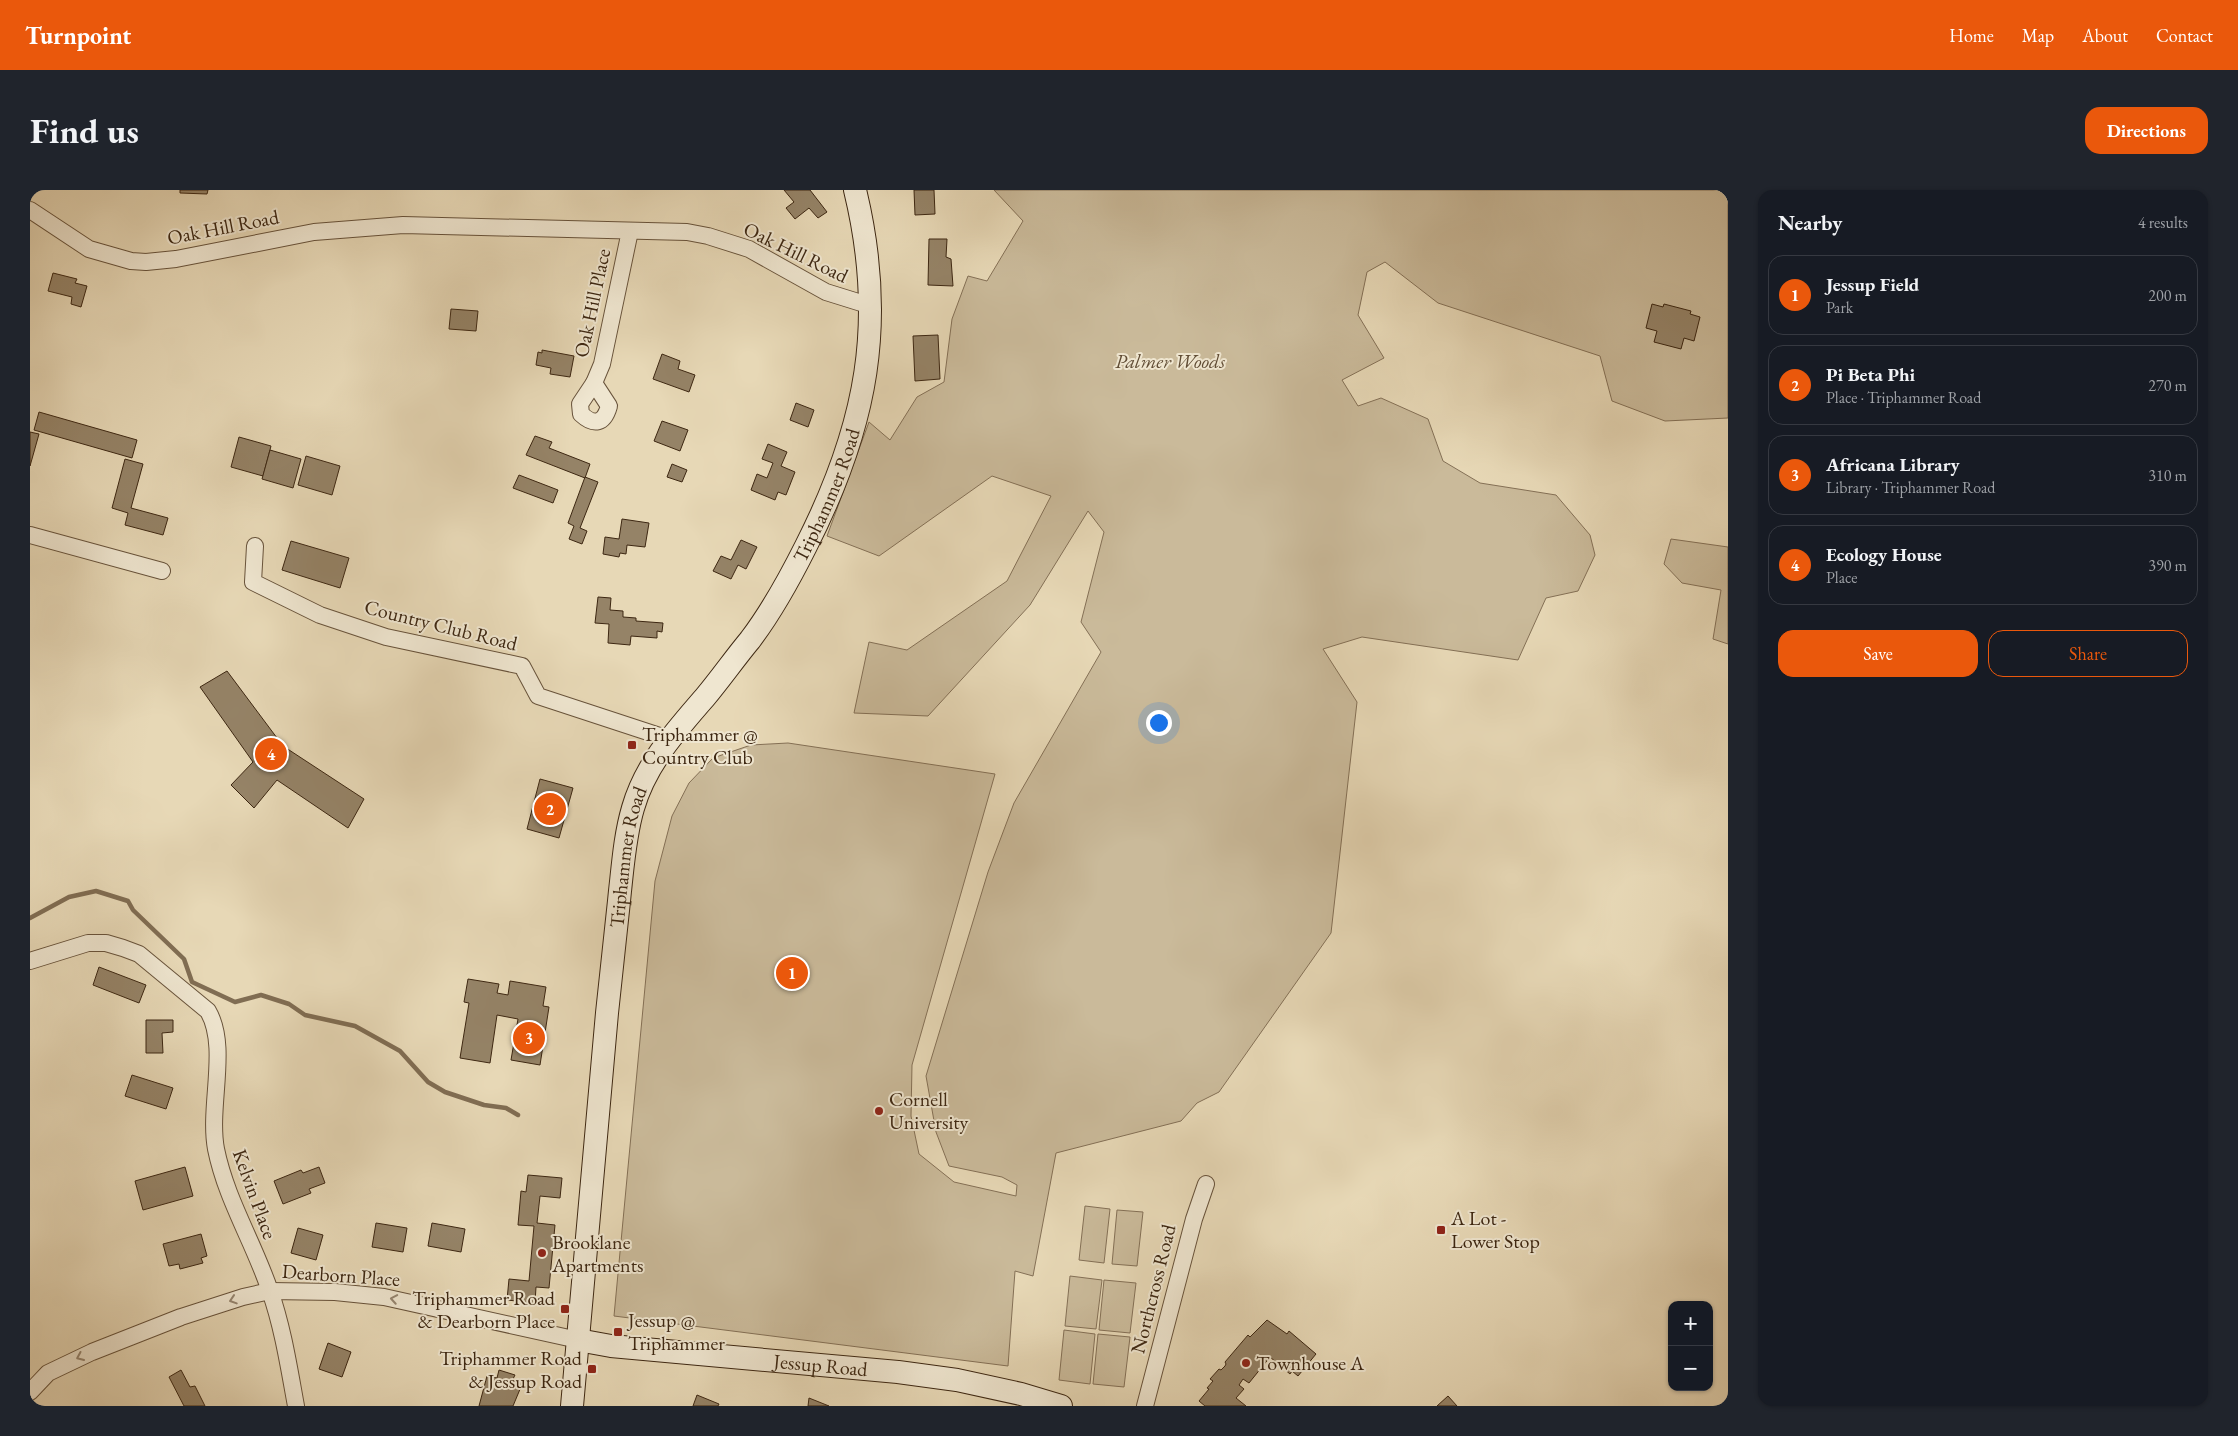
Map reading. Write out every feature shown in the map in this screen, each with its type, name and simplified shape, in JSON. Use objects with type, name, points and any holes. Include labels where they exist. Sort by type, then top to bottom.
[{"type":"street","name":"Triphammer Road","points":[[572,1406],[611,975],[627,833],[632,811],[643,780],[669,739],[760,627],[793,572],[824,511],[854,427],[865,383],[871,306],[864,229],[855,190]]},
{"type":"street","name":"Oak Hill Road","points":[[30,210],[89,249],[112,257],[146,262],[176,260],[314,232],[404,225],[687,232],[708,236],[749,249],[826,292],[871,306]]},
{"type":"street","name":"Oak Hill Place","points":[[594,383],[602,364],[630,231]]},
{"type":"street","points":[[30,535],[162,571]]},
{"type":"street","name":"Country Club Road","points":[[256,546],[253,582],[320,615],[386,637],[522,666],[538,696],[669,739]]},
{"type":"street","name":"Kelvin Place","points":[[30,961],[88,943],[106,943],[123,948],[140,954],[193,997],[214,1021],[218,1042],[213,1133],[216,1151],[227,1188],[270,1291],[296,1406]]},
{"type":"street","name":"Northcross Road","points":[[1145,1406],[1194,1219],[1206,1184]]},
{"type":"street","name":"Dearborn Place","points":[[30,1392],[48,1373],[92,1352],[181,1317],[244,1297],[270,1291],[335,1292],[384,1297],[578,1340]]},
{"type":"street","name":"Jessup Road","points":[[578,1340],[612,1346],[898,1372],[957,1380],[1021,1394],[1061,1406]]},
{"type":"green space","name":"Palmer Woods","points":[[994,190],[1728,190],[1728,418],[1665,421],[1612,401],[1600,356],[1438,303],[1385,262],[1367,272],[1358,315],[1384,358],[1342,380],[1358,406],[1381,398],[1428,419],[1443,461],[1480,483],[1556,495],[1590,535],[1595,555],[1578,591],[1546,598],[1518,660],[1362,637],[1323,649],[1357,702],[1331,933],[1219,1092],[1197,1103],[1181,1121],[1056,1153],[1033,1276],[1015,1271],[1008,1366],[614,1316],[655,881],[672,816],[689,783],[713,758],[751,745],[788,743],[995,774],[912,1065],[911,1116],[919,1154],[954,1182],[1016,1196],[1017,1185],[1002,1177],[949,1166],[936,1132],[926,1076],[988,872],[1014,803],[1101,652],[1081,622],[1104,532],[1088,511],[1030,605],[928,716],[854,713],[869,642],[907,650],[1007,581],[1051,496],[992,476],[879,556],[827,536],[869,422],[890,440],[917,397],[944,382],[952,319],[968,276],[987,281],[1023,221]]},
{"type":"green space","points":[[1671,539],[1728,547],[1728,644],[1713,639],[1721,590],[1682,583],[1664,564]]},
{"type":"green space","points":[[1085,1206],[1110,1209],[1104,1263],[1079,1260]]},
{"type":"green space","points":[[1117,1210],[1143,1212],[1137,1266],[1112,1264]]},
{"type":"green space","points":[[1070,1276],[1102,1280],[1096,1329],[1065,1326]]},
{"type":"green space","points":[[1104,1280],[1136,1283],[1130,1333],[1099,1330]]},
{"type":"green space","points":[[1064,1330],[1095,1334],[1090,1384],[1059,1380]]},
{"type":"green space","points":[[1098,1334],[1130,1337],[1124,1387],[1093,1384]]},
{"type":"building","points":[[180,190],[208,190],[207,194],[180,193]]},
{"type":"building","points":[[784,190],[810,190],[827,212],[818,218],[809,208],[795,219],[786,208],[794,202]]},
{"type":"building","points":[[914,190],[934,190],[935,214],[915,215]]},
{"type":"building","points":[[929,239],[947,239],[946,257],[951,259],[953,286],[928,285]]},
{"type":"building","points":[[53,273],[77,279],[75,283],[87,286],[81,307],[71,304],[72,297],[48,291]]},
{"type":"building","points":[[1652,304],[1663,307],[1664,304],[1691,311],[1690,314],[1700,317],[1694,341],[1684,338],[1681,349],[1654,342],[1657,331],[1646,328]]},
{"type":"building","points":[[451,309],[478,311],[476,331],[449,329]]},
{"type":"building","points":[[938,335],[940,379],[915,381],[913,336]]},
{"type":"building","points":[[542,350],[574,356],[570,377],[550,374],[551,368],[536,365],[538,352],[542,353]]},
{"type":"building","points":[[662,354],[680,361],[678,369],[695,375],[689,392],[653,379]]},
{"type":"building","points":[[796,403],[814,410],[808,427],[790,420]]},
{"type":"building","points":[[39,412],[137,440],[132,458],[34,430]]},
{"type":"building","points":[[662,421],[688,430],[680,451],[654,441]]},
{"type":"building","points":[[30,432],[39,434],[30,466]]},
{"type":"building","points":[[535,436],[552,442],[549,448],[590,464],[585,478],[526,455]]},
{"type":"building","points":[[239,437],[271,446],[263,476],[231,467]]},
{"type":"building","points":[[768,444],[787,452],[781,466],[795,472],[786,495],[778,492],[775,500],[751,490],[757,474],[767,478],[773,463],[762,459]]},
{"type":"building","points":[[270,450],[301,459],[293,488],[262,479]]},
{"type":"building","points":[[306,456],[340,466],[332,495],[298,485]]},
{"type":"building","points":[[125,459],[143,464],[131,508],[168,518],[163,535],[125,525],[128,513],[112,508]]},
{"type":"building","points":[[672,464],[687,470],[682,482],[667,477]]},
{"type":"building","points":[[519,475],[558,490],[553,503],[513,488]]},
{"type":"building","points":[[585,477],[598,482],[580,528],[587,531],[582,544],[569,539],[574,526],[568,523]]},
{"type":"building","points":[[622,519],[649,523],[645,547],[627,545],[626,554],[620,553],[619,557],[603,554],[605,537],[619,539]]},
{"type":"building","points":[[741,540],[757,547],[746,569],[738,565],[731,579],[713,571],[721,556],[731,560]]},
{"type":"building","points":[[291,541],[349,558],[340,588],[282,570]]},
{"type":"building","points":[[598,597],[611,598],[610,610],[623,611],[623,617],[636,618],[636,621],[663,623],[662,632],[657,631],[657,638],[631,636],[630,645],[608,643],[609,624],[595,623]]},
{"type":"building","points":[[227,671],[283,746],[364,799],[348,828],[277,780],[254,808],[231,785],[253,762],[200,687]]},
{"type":"building","points":[[540,779],[573,788],[559,838],[527,829]]},
{"type":"building","points":[[99,967],[146,985],[139,1003],[93,985]]},
{"type":"building","points":[[468,979],[499,984],[497,993],[508,995],[510,981],[546,987],[543,1006],[549,1007],[540,1065],[511,1060],[518,1019],[497,1015],[490,1063],[460,1058],[469,1003],[464,1002]]},
{"type":"building","points":[[146,1020],[173,1020],[173,1032],[162,1033],[163,1053],[146,1053]]},
{"type":"building","points":[[132,1075],[173,1088],[166,1109],[125,1096]]},
{"type":"building","points":[[185,1167],[193,1196],[143,1210],[135,1181]]},
{"type":"building","points":[[319,1167],[325,1183],[309,1189],[311,1193],[283,1204],[274,1181],[301,1170],[303,1173]]},
{"type":"building","name":"Brooklane Apartments","points":[[528,1175],[562,1178],[560,1198],[540,1196],[537,1223],[555,1225],[549,1288],[536,1287],[535,1303],[507,1300],[509,1279],[529,1281],[534,1226],[518,1225],[521,1191],[526,1192]]},
{"type":"building","points":[[376,1223],[407,1228],[403,1252],[372,1247]]},
{"type":"building","points":[[432,1223],[465,1229],[461,1252],[428,1246]]},
{"type":"building","points":[[298,1228],[323,1235],[316,1260],[291,1253]]},
{"type":"building","points":[[201,1234],[207,1256],[201,1258],[203,1263],[180,1269],[179,1264],[169,1266],[163,1244]]},
{"type":"building","name":"Townhouse A","points":[[1267,1320],[1287,1334],[1289,1331],[1316,1354],[1298,1376],[1292,1371],[1290,1374],[1270,1357],[1249,1383],[1243,1379],[1239,1385],[1244,1389],[1236,1398],[1246,1406],[1205,1406],[1199,1401],[1213,1381],[1210,1379],[1219,1369],[1221,1370],[1225,1366],[1225,1362],[1248,1335],[1250,1337]]},
{"type":"building","points":[[328,1343],[351,1352],[342,1377],[319,1369]]},
{"type":"building","points":[[181,1370],[190,1387],[195,1386],[205,1406],[184,1406],[169,1377]]},
{"type":"building","points":[[499,1370],[515,1375],[513,1379],[523,1382],[513,1406],[479,1406],[487,1376],[497,1378]]},
{"type":"building","points":[[697,1395],[719,1404],[718,1406],[693,1406]]},
{"type":"building","points":[[1448,1396],[1457,1406],[1437,1406]]},
{"type":"building","points":[[809,1398],[829,1406],[808,1406]]},
{"type":"waterway","points":[[30,918],[69,897],[96,891],[128,901],[133,910],[184,959],[192,982],[235,1002],[261,995],[289,1004],[305,1015],[355,1026],[400,1051],[428,1082],[445,1092],[484,1105],[506,1108],[518,1115]]},
{"type":"place","name":"Triphammer @ Country Club","points":[[632,745]]},
{"type":"place","name":"Ecology House","points":[[271,754]]},
{"type":"place","name":"Pi Beta Phi","points":[[550,809]]},
{"type":"place","name":"Jessup Field","points":[[792,973]]},
{"type":"place","name":"Africana Library","points":[[529,1038]]},
{"type":"place","name":"Cornell University","points":[[879,1111]]},
{"type":"place","name":"A Lot - Lower Stop","points":[[1441,1230]]},
{"type":"place","name":"Brooklane Apartments","points":[[542,1253]]},
{"type":"place","name":"Triphammer Road & Dearborn Place","points":[[565,1309]]},
{"type":"place","name":"Jessup @ Triphammer","points":[[618,1332]]},
{"type":"place","name":"Townhouse A","points":[[1246,1363]]},
{"type":"place","name":"Triphammer Road & Jessup Road","points":[[592,1369]]}]
